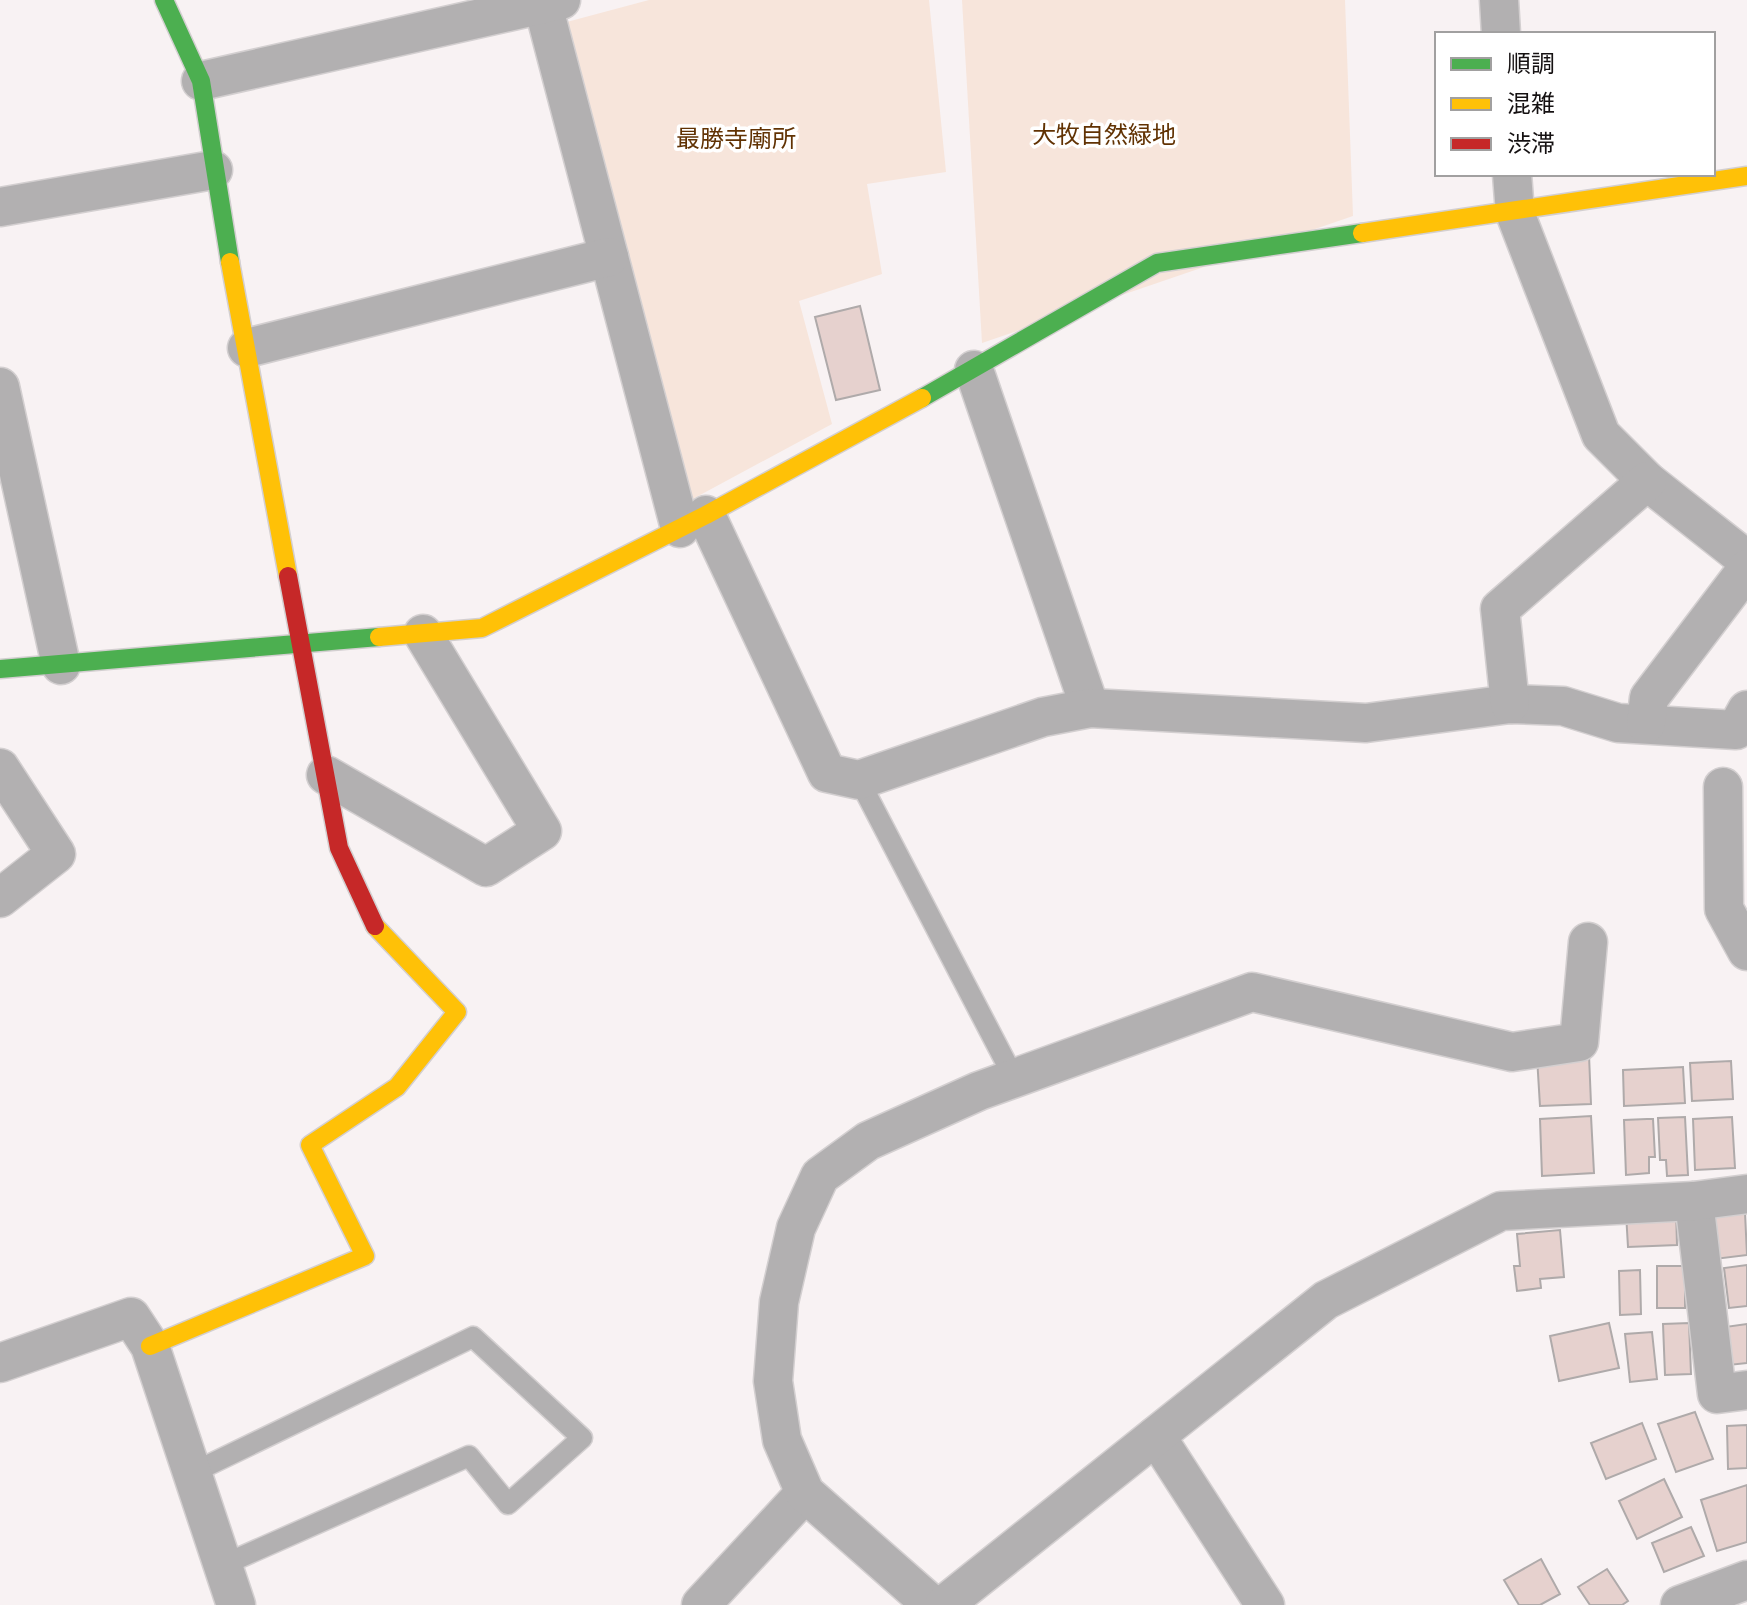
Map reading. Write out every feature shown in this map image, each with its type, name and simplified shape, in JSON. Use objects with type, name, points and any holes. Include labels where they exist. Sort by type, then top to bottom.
[{"type":"street","points":[[150,1346],[365,1256],[310,1145],[397,1087],[457,1012],[370,921],[339,848],[213,170],[201,81],[164,0]]},
{"type":"street","points":[[1499,0],[1501,32]]},
{"type":"street","points":[[201,81],[552,2],[609,257],[693,522],[827,773],[859,780],[1043,717],[1090,708],[1366,723],[1510,704],[1563,706],[1618,723],[1736,730],[1747,710]]},
{"type":"street","points":[[0,207],[213,170]]},
{"type":"street","points":[[1512,176],[1515,213],[1601,435],[1647,481],[1747,560]]},
{"type":"street","points":[[0,669],[303,646],[482,628],[693,522],[974,370],[1157,263],[1515,213],[1747,176]]},
{"type":"street","points":[[247,348],[609,257]]},
{"type":"street","points":[[974,370],[1090,708]]},
{"type":"street","points":[[0,387],[61,665]]},
{"type":"street","points":[[1510,704],[1500,609],[1647,481]]},
{"type":"street","points":[[1646,724],[1649,698],[1747,569]]},
{"type":"street","points":[[326,775],[486,867],[542,831],[423,634]]},
{"type":"street","points":[[0,768],[56,854],[0,898]]},
{"type":"street","points":[[1723,787],[1724,909],[1747,951]]},
{"type":"street","points":[[932,1605],[805,1493],[782,1440],[773,1381],[779,1302],[796,1228],[820,1176],[868,1141],[1014,1078],[1252,992],[1512,1052],[1579,1042],[1588,942]]},
{"type":"street","points":[[944,1605],[1326,1300],[1501,1211],[1694,1201],[1747,1194]]},
{"type":"street","points":[[1694,1201],[1717,1394],[1747,1390]]},
{"type":"street","points":[[0,1363],[131,1317],[150,1346],[236,1605]]},
{"type":"street","points":[[1156,1436],[1265,1605]]},
{"type":"street","points":[[717,1600],[805,1493]]},
{"type":"street","points":[[1680,1605],[1747,1580]]},
{"type":"lane","points":[[859,780],[1014,1078]]},
{"type":"lane","points":[[192,1473],[473,1337],[582,1438],[508,1504],[469,1456],[223,1565]]},
{"type":"green space","name":"最勝寺廟所","points":[[649,0],[929,0],[946,172],[867,184],[882,274],[799,301],[832,424],[689,501],[563,23]]},
{"type":"green space","name":"大牧自然緑地","points":[[962,0],[1345,0],[1353,216],[982,343]]},
{"type":"building","points":[[860,306],[880,390],[836,400],[815,317]]},
{"type":"building","points":[[1589,1055],[1591,1104],[1540,1106],[1537,1057]]},
{"type":"building","points":[[1731,1061],[1733,1099],[1692,1101],[1690,1063]]},
{"type":"building","points":[[1683,1067],[1685,1103],[1624,1106],[1623,1070]]},
{"type":"building","points":[[1591,1116],[1594,1173],[1542,1176],[1540,1119]]},
{"type":"building","points":[[1685,1117],[1688,1175],[1667,1176],[1666,1160],[1660,1160],[1658,1118]]},
{"type":"building","points":[[1732,1117],[1735,1168],[1695,1170],[1693,1119]]},
{"type":"building","points":[[1653,1119],[1655,1157],[1649,1157],[1649,1173],[1626,1175],[1624,1120]]},
{"type":"building","points":[[1676,1210],[1677,1245],[1628,1247],[1626,1213]]},
{"type":"building","points":[[1745,1213],[1747,1255],[1715,1259],[1711,1217]]},
{"type":"building","points":[[1560,1230],[1564,1277],[1540,1279],[1541,1288],[1517,1291],[1514,1266],[1520,1266],[1517,1234]]},
{"type":"building","points":[[1747,1265],[1747,1306],[1729,1308],[1724,1268]]},
{"type":"building","points":[[1657,1266],[1685,1266],[1685,1308],[1657,1308]]},
{"type":"building","points":[[1640,1270],[1641,1314],[1620,1315],[1619,1271]]},
{"type":"building","points":[[1609,1323],[1619,1368],[1559,1381],[1550,1336]]},
{"type":"building","points":[[1689,1323],[1691,1374],[1665,1375],[1663,1324]]},
{"type":"building","points":[[1747,1324],[1747,1363],[1729,1365],[1725,1327]]},
{"type":"building","points":[[1652,1332],[1657,1379],[1630,1382],[1625,1334]]},
{"type":"building","points":[[1695,1412],[1713,1459],[1676,1472],[1658,1424]]},
{"type":"building","points":[[1642,1423],[1656,1459],[1606,1479],[1591,1443]]},
{"type":"building","points":[[1747,1425],[1747,1468],[1728,1469],[1727,1426]]},
{"type":"building","points":[[1664,1479],[1682,1517],[1637,1539],[1619,1501]]},
{"type":"building","points":[[1747,1485],[1747,1542],[1717,1551],[1701,1500]]},
{"type":"building","points":[[1691,1527],[1704,1556],[1664,1572],[1652,1543]]},
{"type":"building","points":[[1541,1559],[1560,1594],[1540,1605],[1519,1605],[1504,1580]]},
{"type":"building","points":[[1607,1569],[1628,1601],[1622,1605],[1590,1605],[1578,1587]]},
{"type":"traffic: fast","points":[[164,0],[201,81],[230,262]]},
{"type":"traffic: fast","points":[[922,398],[1157,263],[1362,233]]},
{"type":"traffic: fast","points":[[0,669],[379,637]]},
{"type":"traffic: slow","points":[[1362,233],[1747,176]]},
{"type":"traffic: slow","points":[[230,262],[288,576]]},
{"type":"traffic: slow","points":[[379,637],[482,628],[706,515],[922,398]]},
{"type":"traffic: slow","points":[[150,1346],[365,1256],[310,1145],[397,1087],[457,1012],[375,926]]},
{"type":"traffic: jam","points":[[288,576],[339,848],[375,926]]}]
